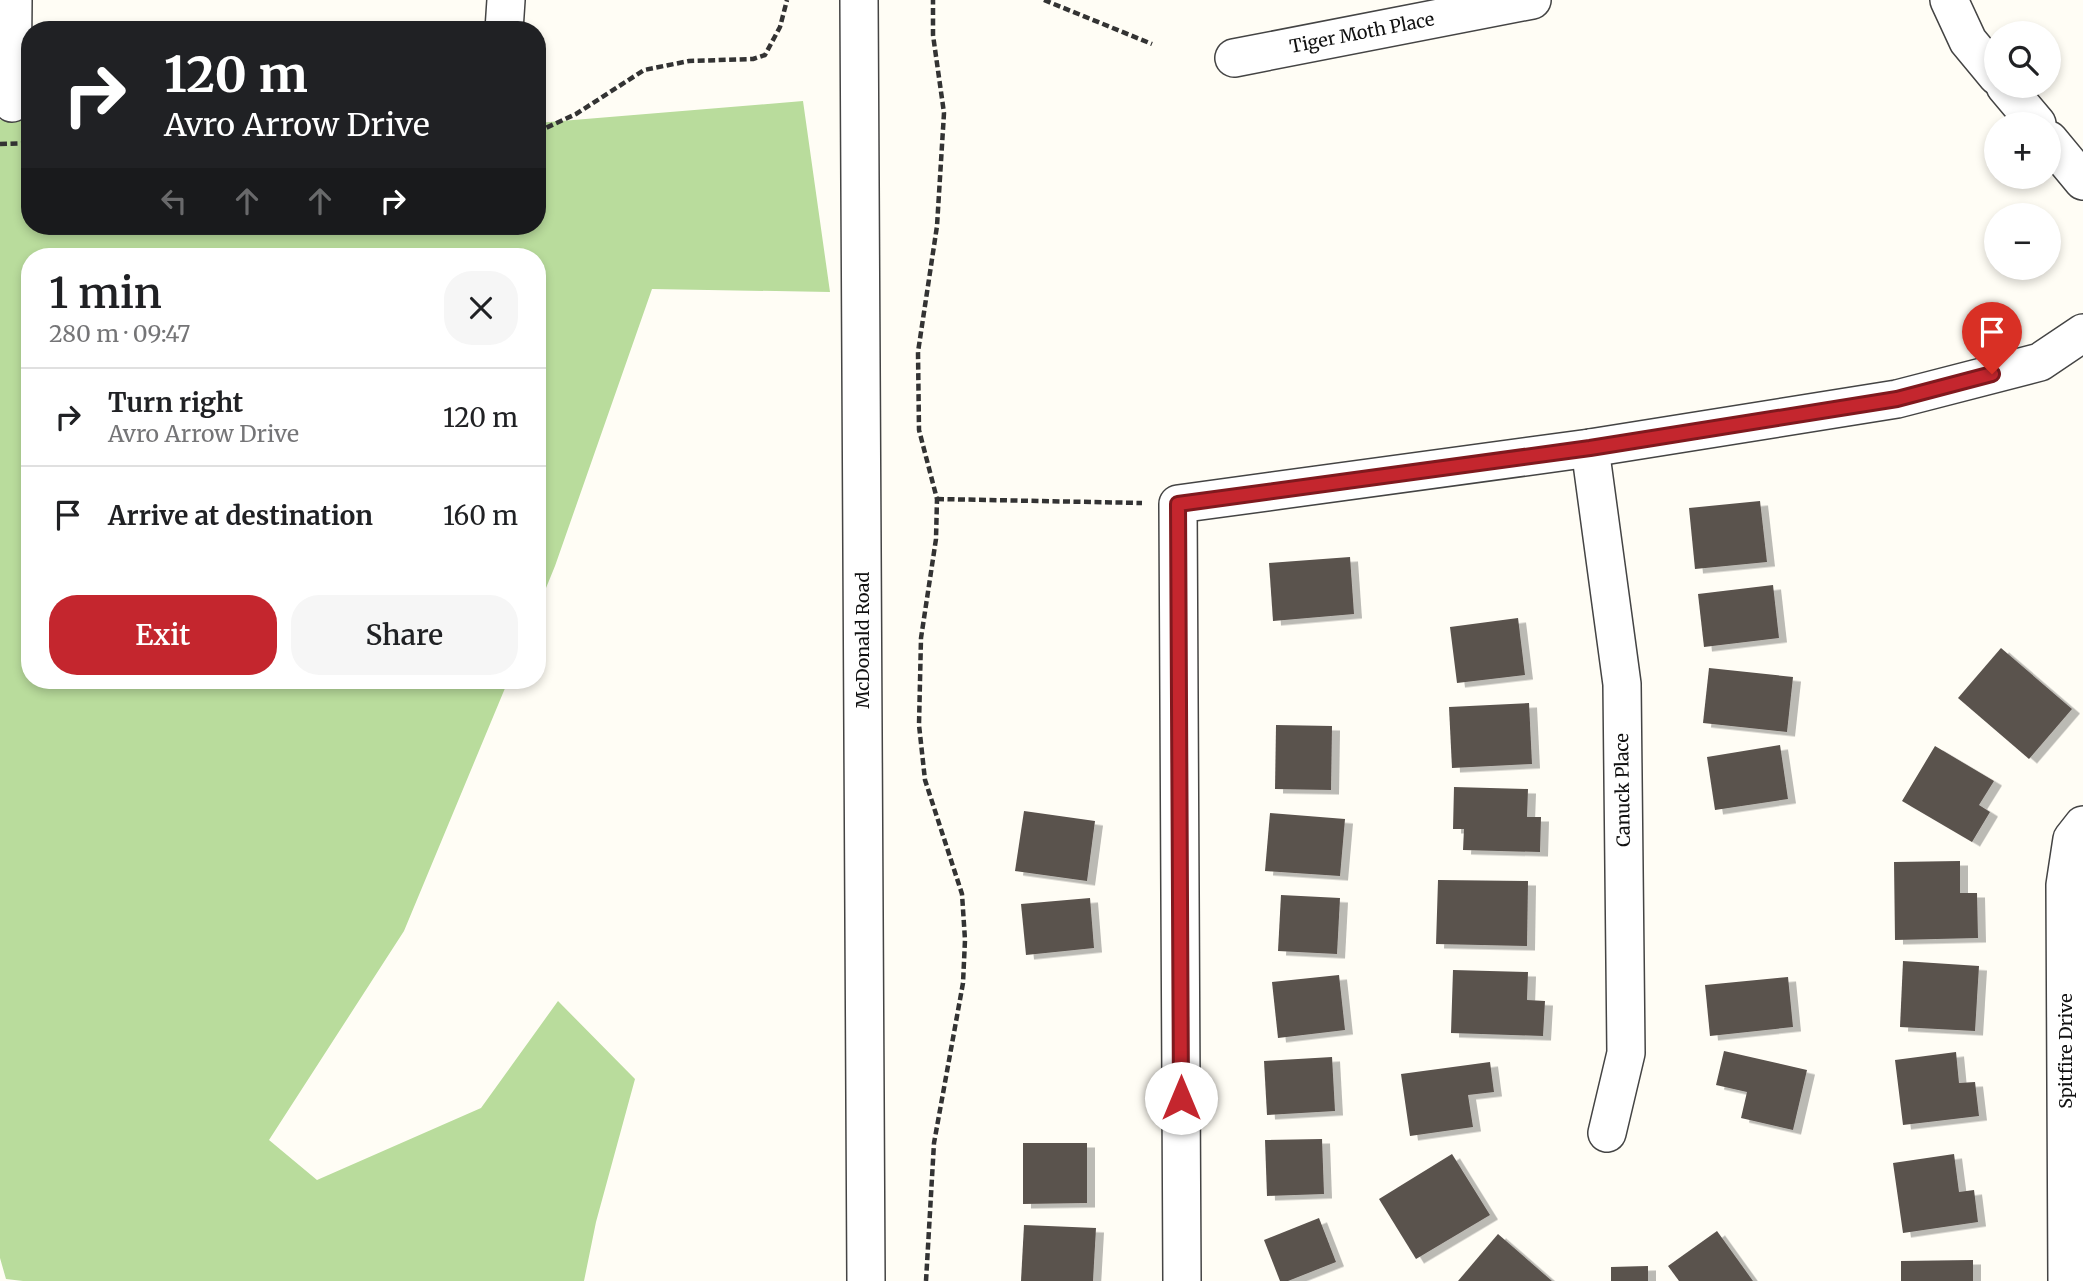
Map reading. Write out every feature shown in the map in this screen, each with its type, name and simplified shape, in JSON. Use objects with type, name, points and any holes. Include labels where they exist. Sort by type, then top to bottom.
[{"type":"street","points":[[13,0],[14,102]]},
{"type":"street","points":[[505,21],[506,0]]},
{"type":"street","name":"McDonald Road","points":[[859,0],[866,1281]]},
{"type":"street","name":"Tiger Moth Place","points":[[1234,58],[1532,0]]},
{"type":"street","points":[[1949,0],[1968,41],[1984,60]]},
{"type":"street","points":[[2015,98],[2027,112]]},
{"type":"street","points":[[2061,154],[2083,181]]},
{"type":"street","points":[[1182,1281],[1178,504],[1590,448],[1897,399],[2040,362],[2083,333]]},
{"type":"street","name":"Canuck Place","points":[[1590,448],[1622,684],[1626,1053],[1607,1133]]},
{"type":"street","name":"Spitfire Drive","points":[[2067,1281],[2065,885],[2072,839],[2083,825]]},
{"type":"path","points":[[546,128],[576,114],[645,71],[689,61],[753,59],[765,55],[780,27],[788,0]]},
{"type":"path","points":[[926,1281],[934,1143],[963,983],[965,940],[962,894],[925,780],[919,725],[921,638],[936,539],[937,499],[919,430],[918,352],[937,226],[944,113],[933,35],[933,0]]},
{"type":"path","points":[[1044,0],[1152,44]]},
{"type":"path","points":[[0,144],[21,144]]},
{"type":"path","points":[[937,499],[1178,504]]},
{"type":"green space","points":[[803,101],[830,292],[652,289],[546,588],[546,248],[21,248],[21,689],[505,689],[404,931],[269,1140],[317,1180],[481,1108],[558,1001],[635,1079],[596,1222],[584,1281],[6,1279],[0,1258],[0,120],[21,120],[21,235],[546,235],[546,122]]},
{"type":"building","points":[[1760,501],[1767,562],[1695,569],[1689,508]]},
{"type":"building","points":[[1350,557],[1354,614],[1273,621],[1269,563]]},
{"type":"building","points":[[1773,585],[1779,638],[1704,647],[1698,594]]},
{"type":"building","points":[[1518,618],[1525,675],[1457,683],[1450,627]]},
{"type":"building","points":[[2001,648],[2072,709],[2029,759],[1958,698]]},
{"type":"building","points":[[1709,668],[1793,677],[1787,732],[1703,723]]},
{"type":"building","points":[[1529,703],[1532,764],[1452,768],[1449,707]]},
{"type":"building","points":[[1276,725],[1332,726],[1331,790],[1275,789]]},
{"type":"building","points":[[1780,745],[1788,799],[1715,810],[1707,757]]},
{"type":"building","points":[[1935,746],[1994,781],[1979,805],[1990,812],[1972,842],[1902,801]]},
{"type":"building","points":[[1454,787],[1528,789],[1527,817],[1541,817],[1540,852],[1463,850],[1464,829],[1453,829]]},
{"type":"building","points":[[1024,811],[1095,821],[1087,881],[1015,871]]},
{"type":"building","points":[[1270,813],[1345,819],[1340,876],[1265,871]]},
{"type":"building","points":[[1960,861],[1960,893],[1977,893],[1978,938],[1895,940],[1894,862]]},
{"type":"building","points":[[1438,880],[1528,881],[1527,946],[1436,944]]},
{"type":"building","points":[[1281,895],[1340,898],[1337,954],[1278,951]]},
{"type":"building","points":[[1090,898],[1094,948],[1026,955],[1021,904]]},
{"type":"building","points":[[1903,961],[1979,966],[1975,1031],[1900,1027]]},
{"type":"building","points":[[1453,970],[1528,972],[1527,1000],[1545,1001],[1543,1036],[1451,1033]]},
{"type":"building","points":[[1339,975],[1345,1030],[1278,1038],[1272,982]]},
{"type":"building","points":[[1788,977],[1793,1027],[1710,1036],[1705,985]]},
{"type":"building","points":[[1724,1051],[1807,1070],[1793,1130],[1741,1118],[1747,1092],[1716,1085]]},
{"type":"building","points":[[1956,1052],[1959,1083],[1975,1082],[1979,1116],[1903,1125],[1895,1060]]},
{"type":"building","points":[[1332,1057],[1335,1111],[1267,1115],[1264,1061]]},
{"type":"building","points":[[1490,1062],[1494,1092],[1468,1095],[1473,1127],[1410,1136],[1401,1074]]},
{"type":"building","points":[[1322,1139],[1324,1194],[1267,1196],[1265,1140]]},
{"type":"building","points":[[1023,1143],[1087,1143],[1087,1203],[1023,1204]]},
{"type":"building","points":[[1452,1154],[1490,1215],[1416,1259],[1379,1199]]},
{"type":"building","points":[[1954,1154],[1959,1192],[1974,1190],[1978,1222],[1903,1233],[1893,1163]]},
{"type":"building","points":[[1319,1218],[1336,1262],[1288,1281],[1280,1281],[1264,1240]]},
{"type":"building","points":[[1024,1225],[1096,1228],[1093,1281],[1021,1281]]},
{"type":"building","points":[[1717,1231],[1753,1281],[1679,1281],[1668,1266]]},
{"type":"building","points":[[1498,1234],[1552,1281],[1458,1281]]},
{"type":"building","points":[[1973,1260],[1973,1281],[1901,1281],[1901,1261]]},
{"type":"building","points":[[1648,1266],[1648,1281],[1611,1281],[1611,1267]]},
{"type":"route","points":[[1181,1098],[1178,504],[1590,448],[1897,399],[1992,374]]}]
